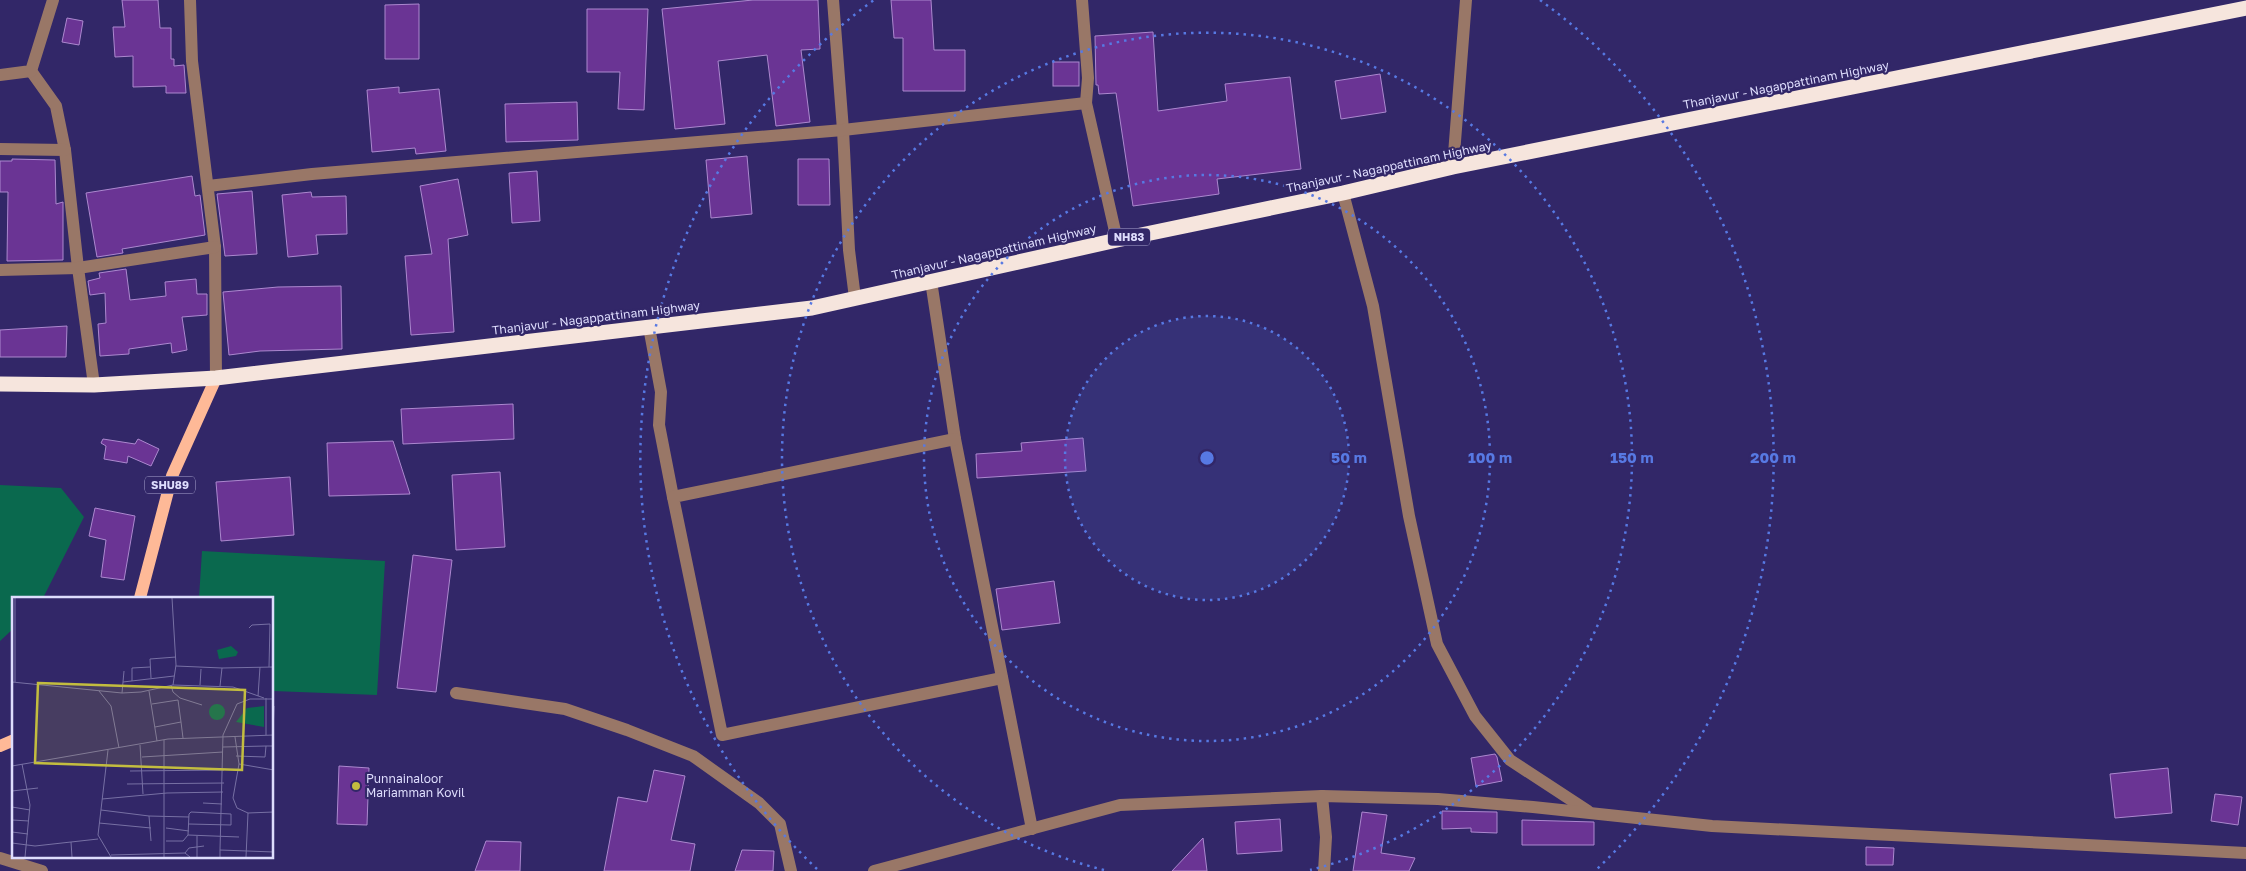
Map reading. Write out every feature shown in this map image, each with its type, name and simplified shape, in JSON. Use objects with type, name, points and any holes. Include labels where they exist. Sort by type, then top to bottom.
[{"type":"highway","name":"Thanjavur - Nagappattinam Highway","points":[[0,384],[94,385],[216,378],[812,308],[1117,240],[1343,193],[1453,167],[2246,8]]},
{"type":"main road","name":"SHU89","points":[[140,597],[172,476],[216,378]]},
{"type":"main road","points":[[0,746],[12,741]]},
{"type":"street","points":[[32,71],[53,0]]},
{"type":"street","points":[[190,0],[192,60],[215,247],[216,378]]},
{"type":"street","points":[[833,0],[844,130],[849,250],[855,298]]},
{"type":"street","points":[[1082,0],[1088,78],[1086,103],[1117,240]]},
{"type":"street","points":[[1453,167],[1466,0]]},
{"type":"street","points":[[0,75],[32,71]]},
{"type":"street","points":[[32,71],[56,106],[65,150],[78,268],[94,385]]},
{"type":"street","points":[[208,186],[322,173],[844,130],[1086,103]]},
{"type":"street","points":[[0,149],[65,150]]},
{"type":"street","points":[[1343,193],[1374,306],[1409,516],[1437,644],[1475,716],[1510,760],[1592,813]]},
{"type":"street","points":[[0,270],[78,268],[215,247]]},
{"type":"street","points":[[931,281],[955,439],[1032,829]]},
{"type":"street","points":[[649,327],[661,392],[658,425],[722,734],[1002,678]]},
{"type":"street","points":[[673,497],[955,439]]},
{"type":"street","points":[[456,693],[565,709],[627,730],[693,756],[760,803],[780,824],[791,871]]},
{"type":"street","points":[[1322,796],[1326,837],[1324,871]]},
{"type":"street","points":[[874,871],[1120,805],[1322,796],[1438,799],[1712,826],[2246,853]]},
{"type":"street","points":[[0,858],[42,871]]},
{"type":"shaded area","points":[[0,485],[61,488],[84,517],[44,597],[12,597],[12,630],[0,641]]},
{"type":"shaded area","points":[[202,551],[385,561],[377,695],[274,691],[274,597],[199,597]]},
{"type":"building","points":[[122,0],[158,0],[160,28],[171,28],[171,59],[174,59],[174,66],[184,65],[186,93],[166,93],[166,86],[133,87],[133,56],[115,57],[113,27],[125,27]]},
{"type":"building","points":[[753,0],[818,0],[820,49],[801,50],[810,122],[776,126],[767,55],[718,61],[725,124],[675,129],[662,9]]},
{"type":"building","points":[[891,0],[931,0],[934,50],[965,50],[965,91],[903,91],[903,38],[894,38]]},
{"type":"building","points":[[419,4],[419,59],[385,59],[385,5]]},
{"type":"building","points":[[587,9],[648,9],[644,110],[618,109],[620,72],[587,72]]},
{"type":"building","points":[[67,18],[83,21],[79,45],[62,42]]},
{"type":"building","points":[[1153,32],[1158,111],[1227,101],[1225,84],[1290,77],[1301,169],[1217,179],[1219,194],[1133,206],[1116,93],[1099,94],[1098,85],[1096,85],[1095,36]]},
{"type":"building","points":[[1053,62],[1079,62],[1079,86],[1053,86]]},
{"type":"building","points":[[1380,74],[1386,112],[1341,119],[1335,81]]},
{"type":"building","points":[[399,87],[399,93],[439,89],[446,151],[416,154],[415,148],[372,152],[367,90]]},
{"type":"building","points":[[577,102],[578,140],[506,142],[505,104]]},
{"type":"building","points":[[747,156],[752,214],[711,218],[706,160]]},
{"type":"building","points":[[12,159],[55,160],[56,204],[63,202],[63,260],[7,261],[8,192],[0,192],[0,161],[12,161]]},
{"type":"building","points":[[798,159],[829,159],[830,205],[798,205]]},
{"type":"building","points":[[537,171],[540,221],[512,223],[509,173]]},
{"type":"building","points":[[192,176],[195,196],[200,195],[205,235],[122,249],[123,253],[97,257],[86,193]]},
{"type":"building","points":[[458,179],[468,235],[448,239],[454,332],[411,335],[405,256],[432,254],[420,186]]},
{"type":"building","points":[[252,191],[257,254],[225,256],[217,194]]},
{"type":"building","points":[[311,192],[312,197],[346,196],[347,234],[316,235],[318,254],[288,257],[282,195]]},
{"type":"building","points":[[126,269],[130,300],[166,296],[165,282],[196,279],[197,294],[207,294],[207,315],[182,317],[187,350],[172,353],[171,343],[129,349],[129,354],[100,356],[98,324],[106,323],[105,293],[90,295],[88,281],[100,278],[99,273]]},
{"type":"building","points":[[341,286],[342,349],[260,351],[229,355],[223,292],[278,287]]},
{"type":"building","points":[[67,326],[66,357],[0,357],[0,330]]},
{"type":"building","points":[[513,404],[514,439],[403,444],[401,409]]},
{"type":"building","points":[[1083,438],[1086,471],[977,478],[976,454],[1022,451],[1021,443]]},
{"type":"building","points":[[103,439],[135,444],[138,439],[159,449],[151,466],[128,456],[127,463],[104,459],[106,446],[101,443]]},
{"type":"building","points":[[393,441],[410,494],[329,496],[327,443]]},
{"type":"building","points":[[500,472],[505,547],[456,550],[452,475]]},
{"type":"building","points":[[290,477],[294,535],[221,541],[216,482]]},
{"type":"building","points":[[95,508],[135,516],[124,580],[101,577],[106,540],[89,536]]},
{"type":"building","points":[[413,555],[452,560],[436,692],[397,688]]},
{"type":"building","points":[[1054,581],[1060,623],[1002,630],[996,589]]},
{"type":"building","points":[[1495,754],[1502,781],[1476,786],[1471,758]]},
{"type":"building","points":[[339,766],[369,768],[367,825],[337,824]]},
{"type":"building","points":[[2168,768],[2172,813],[2115,818],[2110,774]]},
{"type":"building","points":[[654,770],[685,776],[671,840],[695,844],[690,871],[604,871],[618,797],[647,802]]},
{"type":"building","points":[[2215,794],[2242,797],[2238,825],[2211,821]]},
{"type":"building","points":[[1442,811],[1497,812],[1497,833],[1471,832],[1471,828],[1442,829]]},
{"type":"building","points":[[1362,812],[1387,815],[1381,853],[1415,858],[1409,871],[1353,871]]},
{"type":"building","points":[[1280,819],[1282,851],[1237,854],[1235,822]]},
{"type":"building","points":[[1522,820],[1594,822],[1594,845],[1522,845]]},
{"type":"building","points":[[1203,838],[1207,871],[1172,871]]},
{"type":"building","points":[[486,841],[521,842],[520,871],[475,871]]},
{"type":"building","points":[[1866,847],[1894,848],[1893,865],[1866,865]]},
{"type":"building","points":[[742,850],[774,851],[773,871],[735,871]]},
{"type":"place","name":"Punnainaloor Mariamman Kovil","points":[[356,786]]}]
